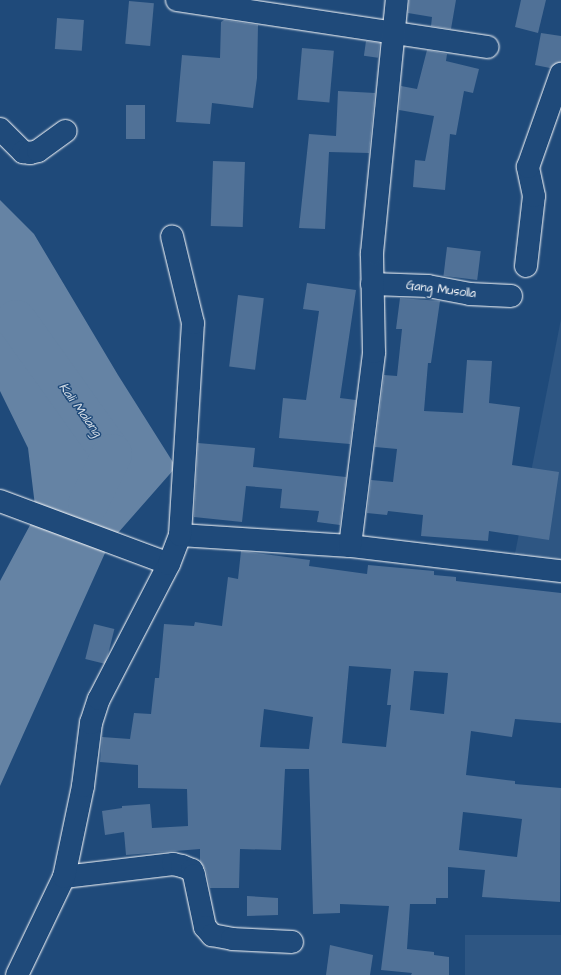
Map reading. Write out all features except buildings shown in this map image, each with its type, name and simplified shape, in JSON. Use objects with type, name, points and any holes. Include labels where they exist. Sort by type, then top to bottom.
[{"type":"street","points":[[177,0],[392,31],[487,47]]},
{"type":"street","points":[[350,546],[374,352],[372,253],[392,31],[397,0]]},
{"type":"street","points":[[526,266],[534,196],[528,167],[561,74]]},
{"type":"street","points":[[0,129],[23,152],[30,153],[38,151],[66,131]]},
{"type":"street","points":[[18,975],[64,877],[83,786],[91,723],[115,665],[163,562],[180,535],[193,322],[172,236]]},
{"type":"street","name":"Gang Musolla","points":[[372,284],[428,286],[470,294],[511,296]]},
{"type":"street","points":[[5,503],[163,562]]},
{"type":"street","points":[[180,535],[350,546],[561,571]]},
{"type":"street","points":[[64,877],[173,864],[182,866],[192,870],[205,927],[212,935],[232,940],[292,942]]},
{"type":"shaded area","points":[[561,319],[561,574],[512,569]]},
{"type":"shaded area","points":[[465,935],[561,935],[561,975],[465,975]]},
{"type":"water","points":[[0,200],[34,234],[118,375],[176,467],[110,542],[0,786],[0,581],[36,514],[28,448],[0,391]],"holes":[[[10,316],[29,338],[84,416]]]},
{"type":"waterway","name":"Kali Malang","points":[[16,320],[112,454],[88,504]]}]
